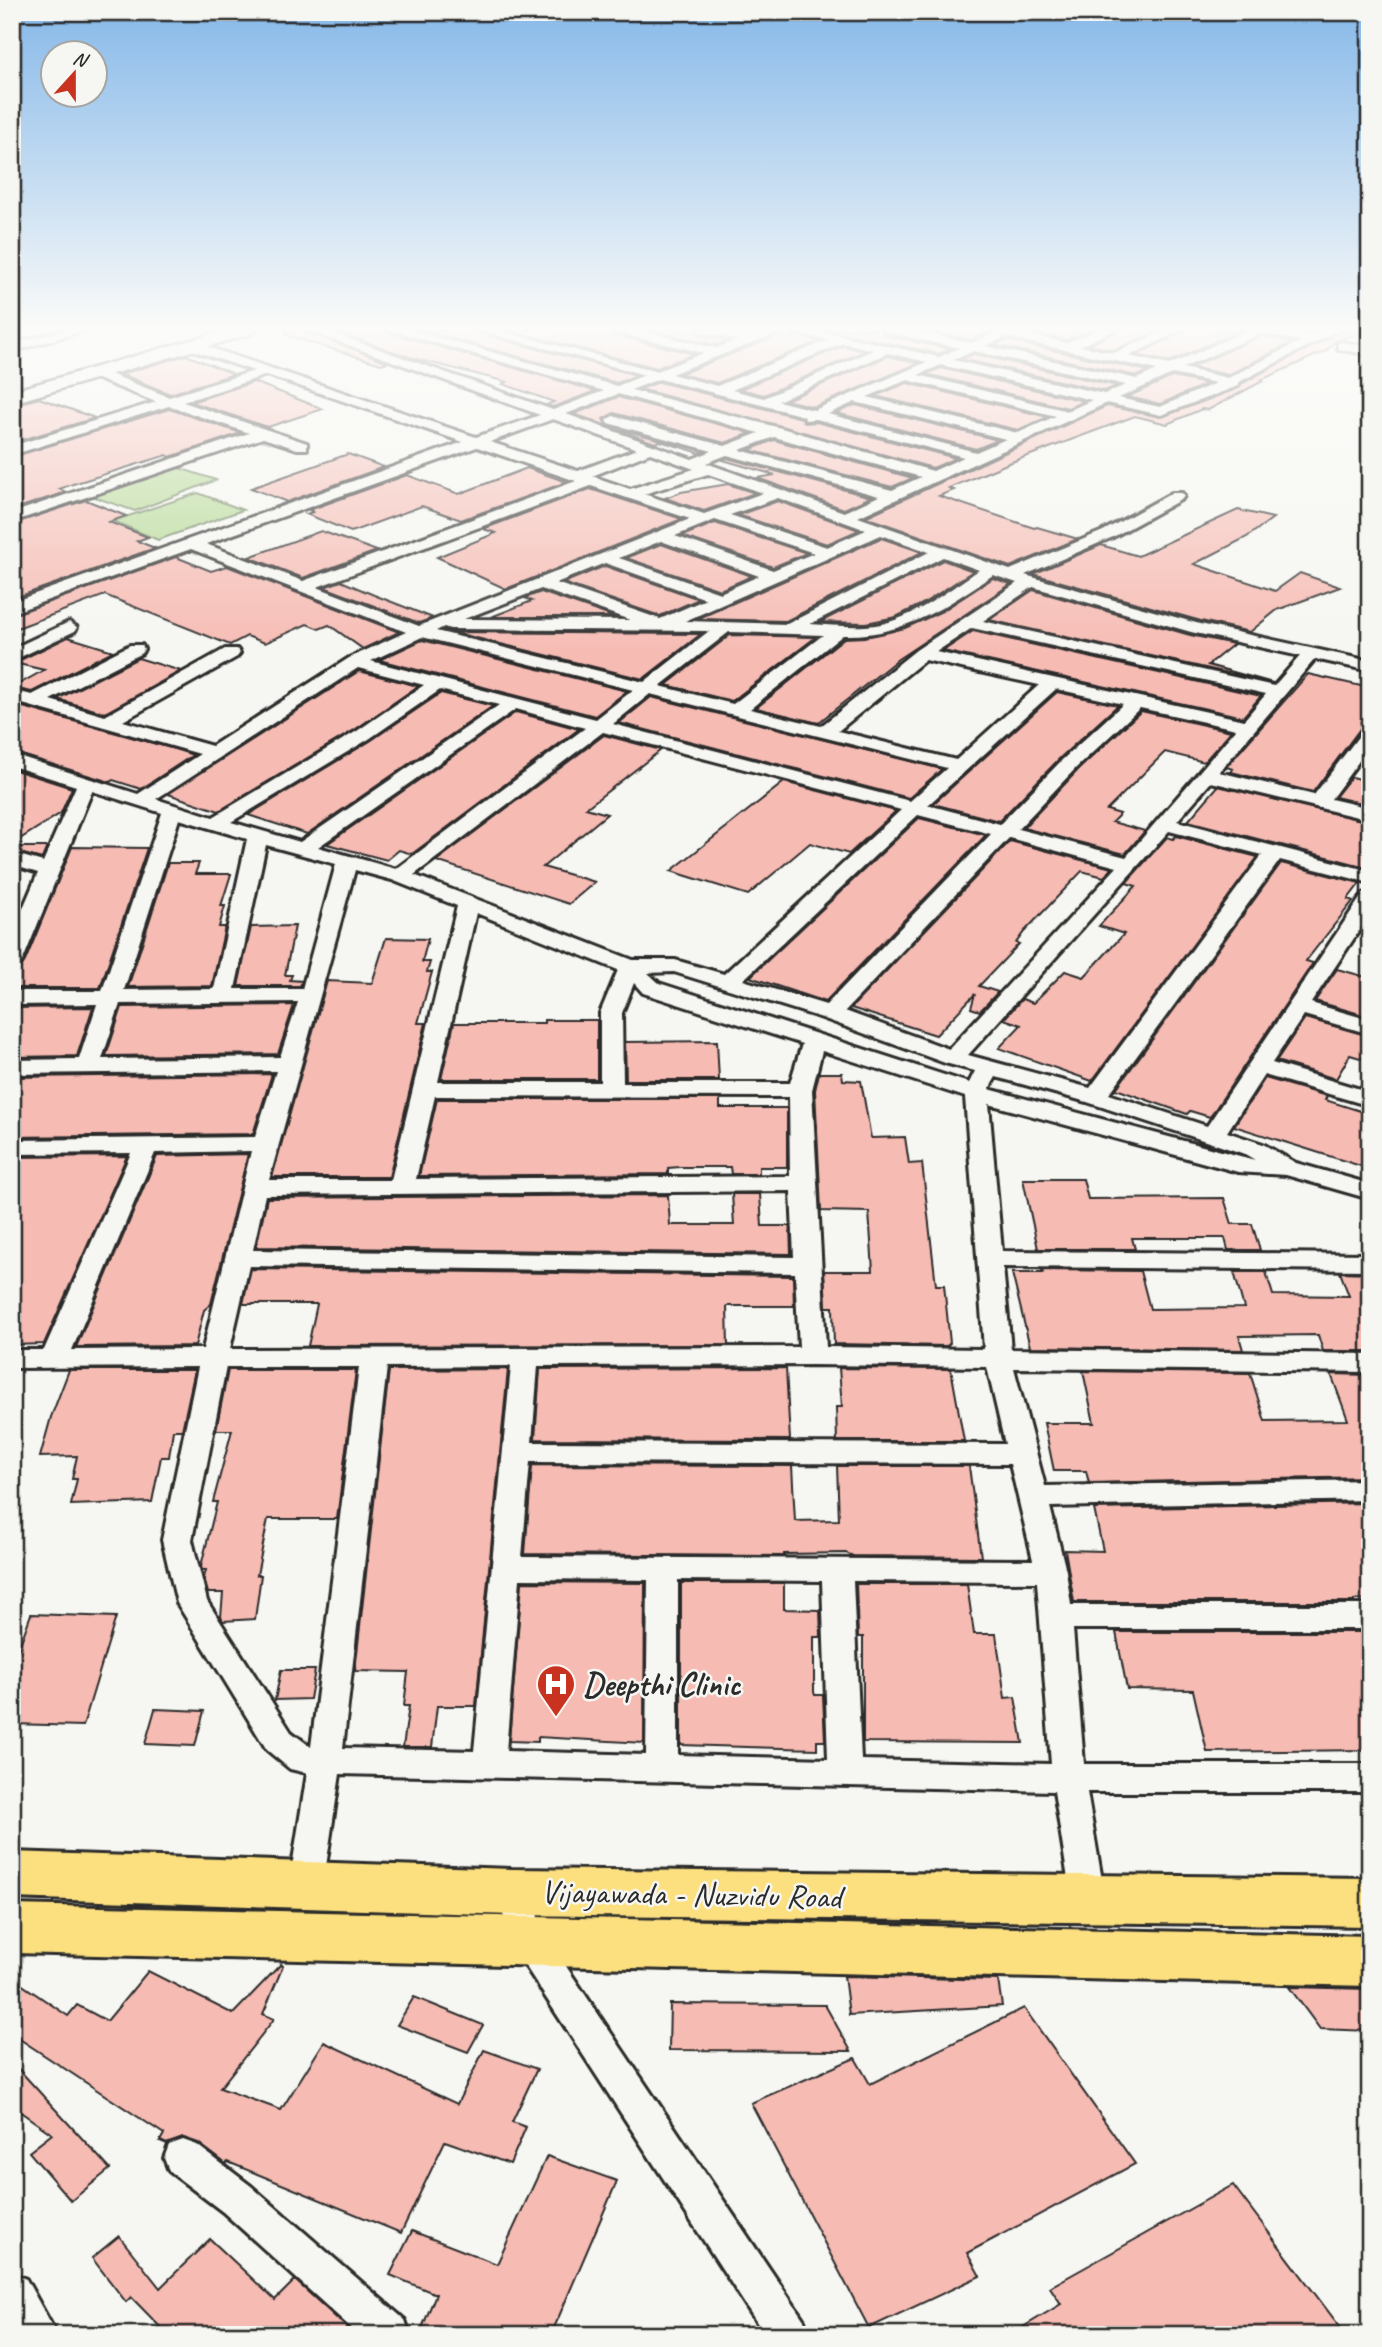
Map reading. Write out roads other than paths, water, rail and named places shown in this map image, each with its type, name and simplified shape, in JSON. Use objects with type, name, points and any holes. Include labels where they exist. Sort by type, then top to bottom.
[{"type":"main road","name":"Vijayawada - Nuzvidu Road","points":[[12,1875],[310,1863],[512,1892],[1370,1902]]},
{"type":"main road","name":"Vijayawada - Nuzvidu Road","points":[[12,1929],[1370,1961]]},
{"type":"street","points":[[12,451],[52,439]]},
{"type":"street","points":[[12,518],[247,439]]},
{"type":"street","points":[[276,439],[302,446]]},
{"type":"street","points":[[463,439],[629,494],[827,552]]},
{"type":"street","points":[[12,608],[488,439]]},
{"type":"street","points":[[628,439],[1031,581],[1197,628],[1370,666]]},
{"type":"street","points":[[676,439],[893,495]]},
{"type":"street","points":[[694,463],[755,439]]},
{"type":"street","points":[[796,439],[937,477]]},
{"type":"street","points":[[907,439],[979,457]]},
{"type":"street","points":[[847,516],[1019,439]]},
{"type":"street","points":[[304,586],[582,479],[652,448]]},
{"type":"street","points":[[629,494],[709,469]]},
{"type":"street","points":[[140,801],[355,662],[437,624],[710,517],[779,493]]},
{"type":"street","points":[[1012,575],[1108,534],[1177,496]]},
{"type":"street","points":[[541,583],[661,625],[881,529]]},
{"type":"street","points":[[661,536],[774,576]]},
{"type":"street","points":[[192,544],[420,632],[959,766]]},
{"type":"street","points":[[789,629],[943,551]]},
{"type":"street","points":[[605,558],[720,599]]},
{"type":"street","points":[[437,624],[889,629],[907,622],[992,568]]},
{"type":"street","points":[[824,733],[922,654],[1031,581]]},
{"type":"street","points":[[12,592],[30,601]]},
{"type":"street","points":[[907,622],[952,633]]},
{"type":"street","points":[[967,622],[1279,692]]},
{"type":"street","points":[[12,656],[69,626]]},
{"type":"street","points":[[399,876],[599,726],[725,626]]},
{"type":"street","points":[[736,711],[839,630]]},
{"type":"street","points":[[35,701],[136,649]]},
{"type":"street","points":[[953,1058],[1130,864],[1312,652]]},
{"type":"street","points":[[108,722],[230,653]]},
{"type":"street","points":[[922,654],[1250,727]]},
{"type":"street","points":[[355,662],[1130,864]]},
{"type":"street","points":[[727,983],[1052,683]]},
{"type":"street","points":[[215,824],[363,735],[437,684]]},
{"type":"street","points":[[12,695],[215,753]]},
{"type":"street","points":[[830,1013],[1070,763],[1136,702]]},
{"type":"street","points":[[304,848],[513,704]]},
{"type":"street","points":[[1319,802],[1370,733]]},
{"type":"street","points":[[12,760],[215,824],[399,876],[630,967],[675,966],[830,1013],[953,1058],[1095,1097],[1213,1135],[1254,1149],[1287,1168],[1370,1192]]},
{"type":"street","points":[[1348,762],[1370,768]]},
{"type":"street","points":[[1207,775],[1370,814]]},
{"type":"street","points":[[12,960],[17,937],[86,783]]},
{"type":"street","points":[[88,1066],[172,811]]},
{"type":"street","points":[[1164,824],[1370,877]]},
{"type":"street","points":[[223,996],[258,836]]},
{"type":"street","points":[[1095,1097],[1275,852]]},
{"type":"street","points":[[12,859],[49,870]]},
{"type":"street","points":[[347,861],[311,995],[265,1144],[214,1358],[177,1540],[192,1603],[279,1741],[302,1760],[324,1771],[489,1764],[662,1767],[845,1771],[1069,1787],[1370,1778]]},
{"type":"street","points":[[1213,1135],[1370,898]]},
{"type":"street","points":[[402,1187],[468,901]]},
{"type":"street","points":[[630,967],[650,988],[976,1093],[1247,1167],[1287,1168]]},
{"type":"street","points":[[611,1091],[611,1013],[630,967]]},
{"type":"street","points":[[12,998],[311,995]]},
{"type":"street","points":[[1300,1007],[1370,1027]]},
{"type":"street","points":[[813,1356],[800,1090],[814,1040]]},
{"type":"street","points":[[12,1067],[290,1064]]},
{"type":"street","points":[[1257,1066],[1370,1099]]},
{"type":"street","points":[[989,1067],[976,1093],[998,1357],[1051,1571],[1057,1617],[1069,1787],[1088,1898]]},
{"type":"street","points":[[423,1089],[800,1090]]},
{"type":"street","points":[[12,1147],[265,1144]]},
{"type":"street","points":[[54,1359],[146,1146]]},
{"type":"street","points":[[255,1188],[803,1183]]},
{"type":"street","points":[[238,1258],[807,1265]]},
{"type":"street","points":[[989,1259],[1370,1262]]},
{"type":"street","points":[[12,1359],[813,1356],[1370,1363]]},
{"type":"street","points":[[489,1764],[526,1357]]},
{"type":"street","points":[[310,1863],[324,1771],[374,1358]]},
{"type":"street","points":[[517,1452],[1022,1454]]},
{"type":"street","points":[[1032,1497],[1370,1490]]},
{"type":"street","points":[[507,1568],[1051,1571]]},
{"type":"street","points":[[662,1767],[663,1569]]},
{"type":"street","points":[[837,1570],[845,1771]]},
{"type":"street","points":[[1057,1617],[1370,1617]]},
{"type":"street","points":[[512,1892],[530,1942],[789,2335]]},
{"type":"street","points":[[183,2158],[237,2199],[390,2335]]},
{"type":"street","points":[[12,2293],[37,2335]]},
{"type":"place","name":"Deepthi Clinic","points":[[556,1718]]}]
